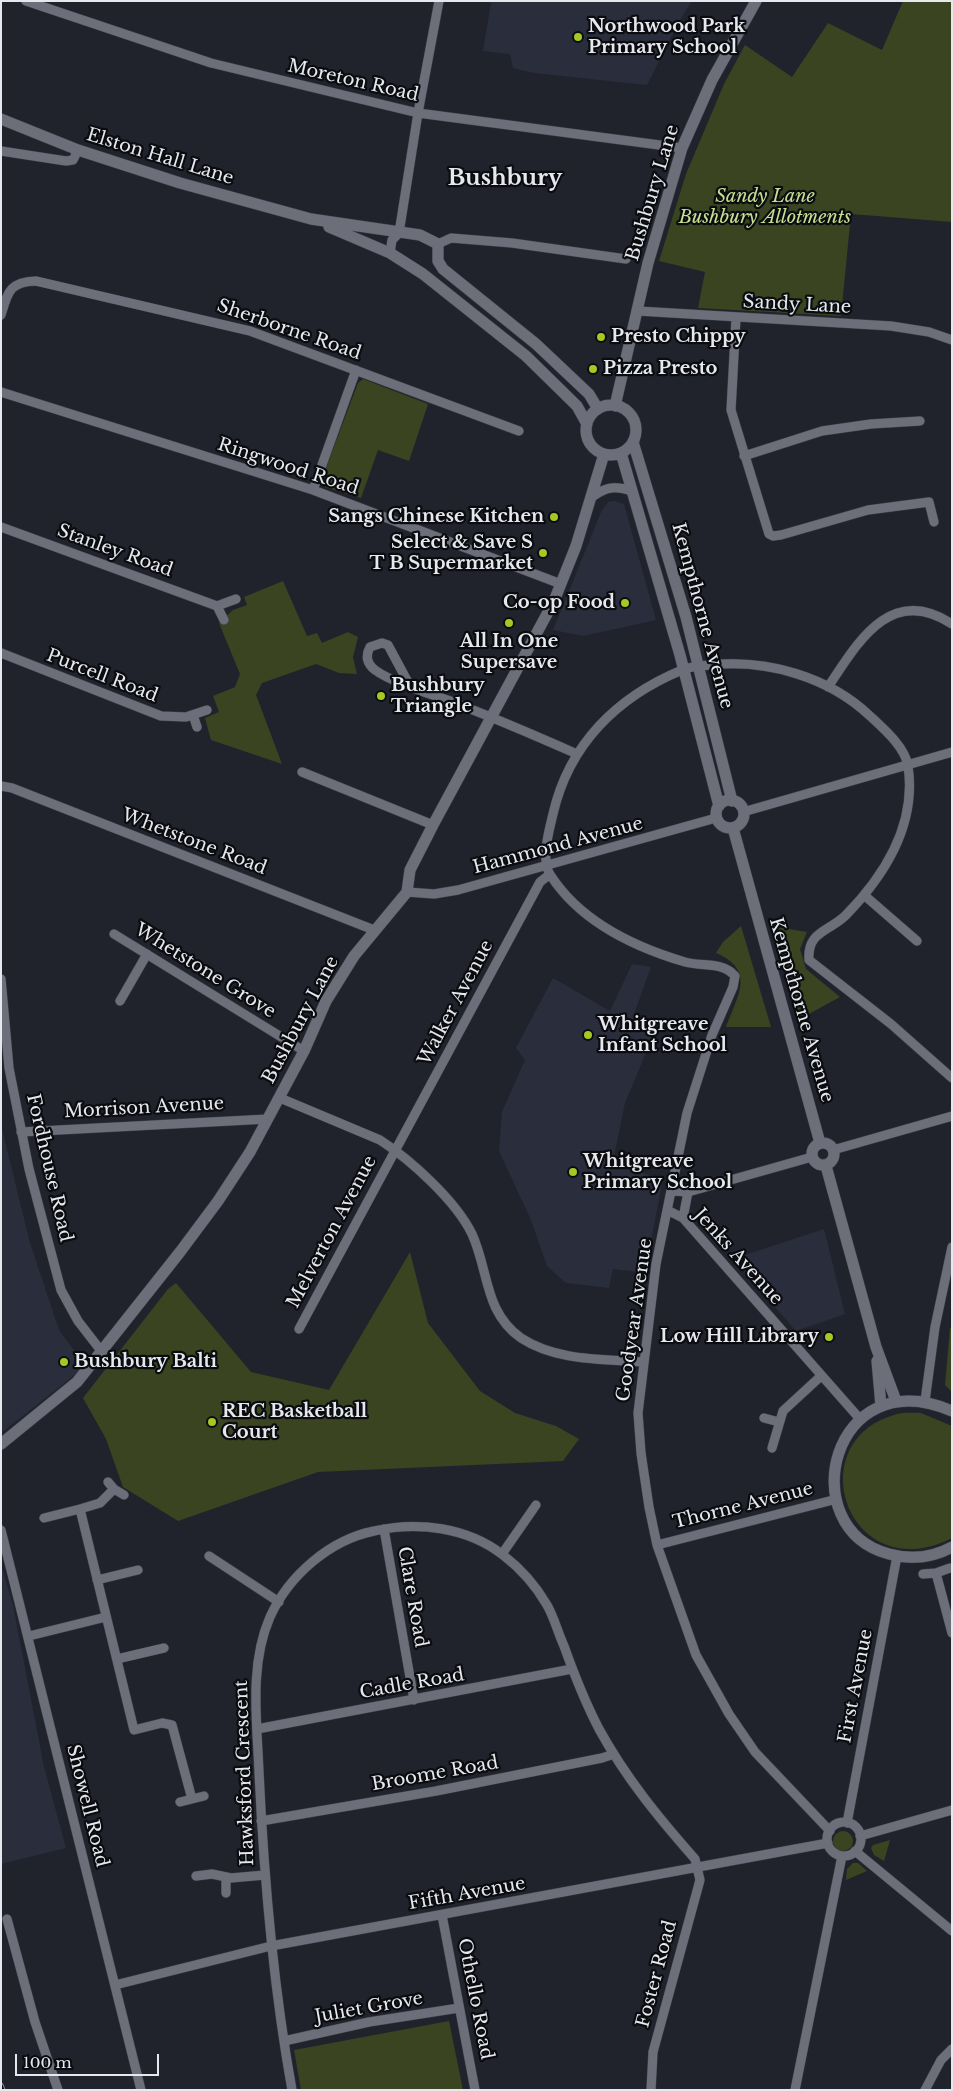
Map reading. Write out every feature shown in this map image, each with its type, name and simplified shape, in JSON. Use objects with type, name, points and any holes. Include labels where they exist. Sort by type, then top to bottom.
[{"type":"street","name":"Moreton Road","points":[[26,1],[211,63],[418,113],[682,148]]},
{"type":"street","points":[[390,253],[392,240],[399,233],[418,113],[439,1]]},
{"type":"street","name":"Bushbury Lane","points":[[615,406],[648,263],[682,148],[712,80],[756,1]]},
{"type":"street","name":"Elston Hall Lane","points":[[1,119],[78,150],[136,170],[311,219],[420,235],[438,244]]},
{"type":"street","points":[[1,151],[66,161],[73,160],[78,150]]},
{"type":"street","name":"Elston Hall Lane","points":[[311,219],[390,253],[423,274],[526,356],[577,406],[587,424]]},
{"type":"street","points":[[598,410],[589,394],[536,344],[452,278],[438,261],[438,244],[451,238],[512,243],[626,259]]},
{"type":"street","points":[[423,274],[438,261]]},
{"type":"street","name":"Sherborne Road","points":[[1,315],[8,294],[13,287],[18,283],[36,281],[219,322],[250,331],[520,431]]},
{"type":"street","name":"Sandy Lane","points":[[638,312],[891,326],[929,332],[952,340]]},
{"type":"street","points":[[736,318],[731,410],[767,530],[773,536],[868,510],[929,502],[934,522]]},
{"type":"street","points":[[313,490],[356,370]]},
{"type":"street","name":"Ringwood Road","points":[[1,392],[313,490],[561,584]]},
{"type":"street","points":[[615,406],[625,410],[633,419],[635,428],[633,442],[621,453],[604,454],[596,450],[588,441],[587,424],[591,415],[598,410],[615,406]]},
{"type":"street","points":[[744,456],[822,432],[871,424],[920,421]]},
{"type":"street","name":"Kempthorne Avenue","points":[[633,442],[661,532],[732,801]]},
{"type":"street","name":"Kempthorne Avenue","points":[[621,453],[684,669],[719,806]]},
{"type":"street","name":"Bushbury Lane","points":[[1,1444],[77,1382],[218,1201],[250,1152],[304,1051],[326,1001],[354,956],[406,892],[410,870],[530,647],[561,584],[592,497],[604,454]]},
{"type":"street","points":[[592,497],[609,487],[618,487],[632,491]]},
{"type":"street","name":"Stanley Road","points":[[1,526],[217,606]]},
{"type":"street","points":[[224,620],[217,606],[236,599]]},
{"type":"street","points":[[828,687],[862,637],[881,621],[906,612],[921,612],[952,624]]},
{"type":"street","points":[[410,686],[388,645],[382,643],[370,647],[367,657],[369,664],[376,671],[410,686],[491,717],[576,754]]},
{"type":"street","name":"Purcell Road","points":[[1,654],[161,716],[186,717],[207,710]]},
{"type":"street","points":[[548,871],[549,833],[558,794],[576,754],[599,724],[615,710],[684,669],[730,663],[751,664],[791,672],[828,687],[862,709],[900,748],[908,764],[907,806],[902,832],[892,857],[881,876],[844,917],[814,937],[809,945],[809,960],[812,965],[891,1024],[952,1078]]},
{"type":"street","points":[[193,715],[198,727]]},
{"type":"street","points":[[743,812],[952,752]]},
{"type":"street","points":[[302,772],[433,825]]},
{"type":"street","name":"Whetstone Road","points":[[1,786],[12,788],[374,930]]},
{"type":"street","points":[[732,801],[738,804],[743,812],[740,823],[732,828],[723,826],[716,818],[719,806],[725,802],[732,801]]},
{"type":"street","name":"Hammond Avenue","points":[[406,892],[434,894],[548,871],[716,818]]},
{"type":"street","name":"Kempthorne Avenue","points":[[732,828],[820,1143]]},
{"type":"street","name":"Goodyear Avenue","points":[[548,871],[578,908],[624,939],[648,951],[688,963],[723,966],[735,976],[733,987],[712,1035],[687,1113],[673,1192],[656,1264],[638,1414],[641,1453],[649,1507],[658,1545],[696,1654],[729,1714],[755,1752],[830,1831]]},
{"type":"street","name":"Walker Avenue","points":[[394,1150],[540,882],[548,871]]},
{"type":"street","points":[[864,895],[917,941]]},
{"type":"street","name":"Whetstone Grove","points":[[114,934],[304,1051]]},
{"type":"street","points":[[120,1000],[146,954]]},
{"type":"street","name":"Fordhouse Road","points":[[1,979],[10,1068],[21,1132],[62,1290],[78,1321],[102,1352]]},
{"type":"street","points":[[280,1098],[380,1140],[394,1150],[439,1191],[464,1220],[480,1256],[490,1299],[499,1314],[521,1338],[557,1354],[643,1362]]},
{"type":"street","points":[[833,1150],[952,1116]]},
{"type":"street","name":"Morrison Avenue","points":[[21,1132],[268,1119]]},
{"type":"street","points":[[820,1143],[828,1144],[833,1150],[832,1160],[826,1166],[817,1164],[812,1157],[813,1148],[820,1143]]},
{"type":"street","name":"Melverton Avenue","points":[[298,1329],[394,1150]]},
{"type":"street","points":[[673,1192],[688,1192],[812,1157]]},
{"type":"street","points":[[826,1166],[876,1347],[896,1401]]},
{"type":"street","points":[[683,1218],[688,1192]]},
{"type":"street","name":"Jenks Avenue","points":[[669,1211],[683,1218],[860,1419]]},
{"type":"street","points":[[925,1401],[935,1326],[952,1247]]},
{"type":"street","points":[[876,1347],[881,1406]]},
{"type":"street","points":[[772,1448],[779,1422],[787,1406],[822,1376]]},
{"type":"street","points":[[952,1411],[925,1401],[896,1401],[881,1406],[860,1419],[844,1438],[836,1460],[834,1483],[842,1513],[854,1532],[872,1547],[897,1556],[926,1556],[952,1547]]},
{"type":"street","points":[[764,1418],[779,1422]]},
{"type":"street","points":[[108,1482],[114,1490],[124,1495]]},
{"type":"street","points":[[44,1518],[100,1503],[114,1490]]},
{"type":"street","name":"Thorne Avenue","points":[[658,1545],[837,1499]]},
{"type":"street","points":[[502,1554],[536,1505]]},
{"type":"street","points":[[80,1509],[134,1730],[162,1723],[172,1725],[192,1799]]},
{"type":"street","name":"Hawksford Crescent","points":[[292,2090],[271,1946],[265,1875],[257,1729],[258,1657],[270,1617],[291,1584],[322,1554],[345,1541],[365,1533],[384,1529],[418,1526],[450,1530],[482,1542],[502,1554],[530,1580],[548,1607],[587,1704],[614,1754],[636,1789],[695,1859],[699,1868]]},
{"type":"street","name":"Clare Road","points":[[384,1529],[414,1700]]},
{"type":"street","name":"Showell Road","points":[[1,1530],[141,2090]]},
{"type":"street","points":[[209,1556],[279,1602]]},
{"type":"street","name":"First Avenue","points":[[847,1823],[897,1556]]},
{"type":"street","points":[[924,1574],[936,1573],[950,1568]]},
{"type":"street","points":[[97,1580],[138,1570]]},
{"type":"street","points":[[936,1573],[952,1633]]},
{"type":"street","points":[[29,1636],[106,1616]]},
{"type":"street","points":[[117,1659],[164,1648]]},
{"type":"street","name":"Cadle Road","points":[[257,1729],[572,1669]]},
{"type":"street","name":"Broome Road","points":[[261,1821],[436,1791],[595,1760],[614,1754]]},
{"type":"street","points":[[180,1802],[204,1796]]},
{"type":"street","points":[[860,1836],[952,1810]]},
{"type":"street","points":[[847,1823],[856,1827],[860,1841],[855,1851],[842,1856],[833,1852],[828,1843],[830,1831],[837,1824],[847,1823]]},
{"type":"street","name":"Fifth Avenue","points":[[115,1985],[271,1946],[828,1843]]},
{"type":"street","points":[[855,1851],[952,1931]]},
{"type":"street","points":[[795,2090],[842,1856]]},
{"type":"street","name":"Foster Road","points":[[651,2090],[653,2052],[700,1880],[699,1868]]},
{"type":"street","points":[[196,1876],[212,1874],[226,1878],[265,1875]]},
{"type":"street","points":[[226,1878],[226,1893]]},
{"type":"street","name":"Othello Road","points":[[442,1914],[475,2090]]},
{"type":"street","points":[[7,1919],[35,2022],[58,2090]]},
{"type":"street","name":"Juliet Grove","points":[[284,2040],[369,2022],[459,2008]]},
{"type":"street","points":[[925,2090],[941,2060],[952,2049]]},
{"type":"shaded area","name":"Northwood Park Primary School","points":[[486,1],[692,1],[678,23],[647,85],[534,73],[513,68],[510,54],[483,51],[491,3]]},
{"type":"shaded area","points":[[614,501],[624,504],[656,620],[583,636],[553,630],[602,510],[608,502]]},
{"type":"shaded area","name":"Whitgreave Primary School","points":[[632,964],[651,967],[634,1014],[659,1022],[625,1103],[612,1166],[663,1178],[645,1273],[613,1269],[609,1288],[566,1283],[547,1266],[531,1220],[499,1151],[502,1112],[525,1060],[516,1048],[553,978],[610,1011]]},
{"type":"shaded area","points":[[1,1125],[30,1243],[59,1330],[86,1366],[1,1433]]},
{"type":"shaded area","points":[[824,1229],[845,1314],[796,1331],[733,1259]]},
{"type":"shaded area","points":[[1,1564],[13,1605],[44,1767],[66,1848],[1,1864]]},
{"type":"green space","name":"Sandy Lane Bushbury Allotments","points":[[903,1],[952,1],[952,222],[851,214],[841,316],[698,308],[705,272],[659,261],[686,174],[724,84],[745,45],[792,77],[828,23],[882,50]]},
{"type":"green space","points":[[363,379],[428,404],[409,461],[378,450],[361,498],[325,487],[323,476],[358,383]]},
{"type":"green space","points":[[283,581],[307,636],[317,633],[322,643],[348,632],[358,637],[353,657],[357,674],[339,673],[316,664],[262,683],[256,695],[282,764],[211,740],[205,718],[219,712],[213,696],[235,687],[240,674],[219,623],[233,610],[247,605],[244,597]]},
{"type":"green space","points":[[741,926],[771,1027],[726,1027],[739,994],[740,975],[736,967],[716,953],[723,942]]},
{"type":"green space","points":[[777,927],[807,932],[800,949],[806,969],[840,997],[798,1020]]},
{"type":"green space","points":[[410,1252],[428,1323],[480,1391],[515,1413],[556,1426],[579,1439],[563,1461],[318,1472],[178,1521],[123,1487],[106,1439],[83,1398],[168,1289],[176,1283],[251,1372],[329,1390]]},
{"type":"green space","points":[[950,1328],[952,1328],[952,1392],[945,1385]]},
{"type":"green space","points":[[921,1413],[952,1426],[952,1538],[916,1549],[886,1545],[863,1529],[848,1506],[843,1480],[848,1453],[865,1430],[894,1415]]},
{"type":"green space","points":[[843,1831],[850,1834],[853,1841],[850,1848],[843,1851],[836,1848],[833,1841],[836,1834]]},
{"type":"green space","points":[[890,1840],[884,1861],[874,1855],[871,1848],[873,1845]]},
{"type":"green space","points":[[853,1863],[858,1863],[867,1871],[846,1880],[847,1869]]},
{"type":"green space","points":[[449,2021],[463,2090],[301,2090],[294,2050]]},
{"type":"railway","points":[[1,2085],[3,2090]]},
{"type":"place","name":"Northwood Park Primary School","points":[[578,37]]},
{"type":"place","name":"Presto Chippy","points":[[601,337]]},
{"type":"place","name":"Pizza Presto","points":[[593,369]]},
{"type":"place","name":"Sangs Chinese Kitchen","points":[[554,517]]},
{"type":"place","name":"Select & Save S T B Supermarket","points":[[543,553]]},
{"type":"place","name":"Co-op Food","points":[[625,603]]},
{"type":"place","name":"All In One Supersave","points":[[509,623]]},
{"type":"place","name":"Bushbury Triangle","points":[[381,696]]},
{"type":"place","name":"Whitgreave Infant School","points":[[588,1035]]},
{"type":"place","name":"Whitgreave Primary School","points":[[573,1172]]},
{"type":"place","name":"Low Hill Library","points":[[829,1337]]},
{"type":"place","name":"Bushbury Balti","points":[[64,1362]]},
{"type":"place","name":"REC Basketball Court","points":[[212,1422]]},
{"type":"district","name":"Bushbury","points":[[505,179]]}]
